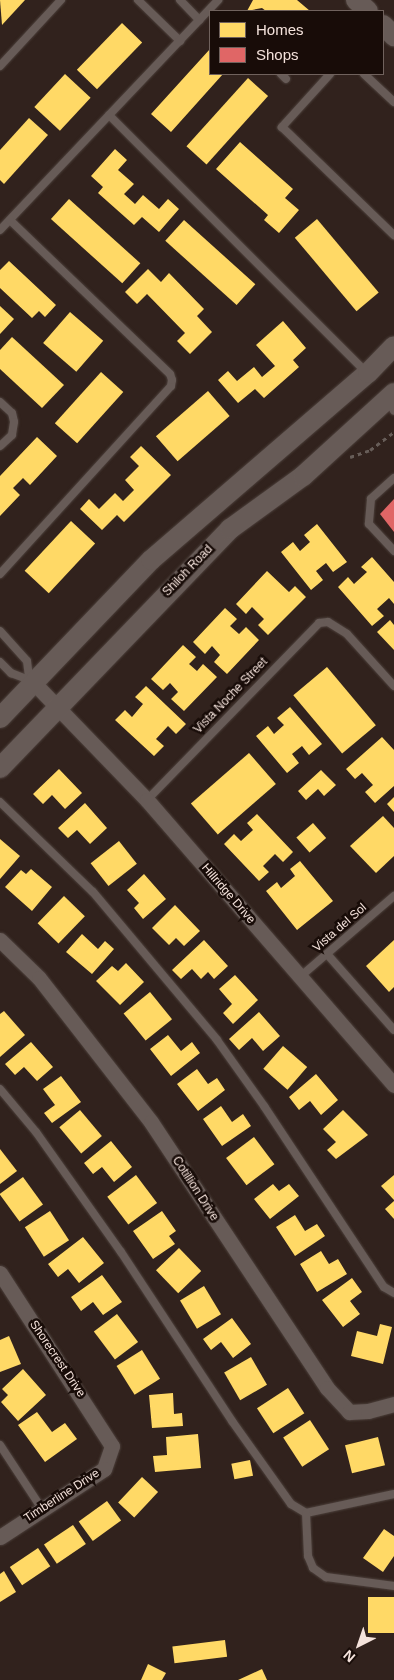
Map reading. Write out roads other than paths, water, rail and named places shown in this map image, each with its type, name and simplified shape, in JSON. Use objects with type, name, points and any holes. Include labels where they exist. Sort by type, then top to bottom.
[{"type":"main road","points":[[356,0],[367,10]]},
{"type":"main road","points":[[384,26],[394,36]]},
{"type":"main road","points":[[0,718],[31,681],[151,560],[368,374],[394,346]]},
{"type":"main road","points":[[368,374],[392,401]]},
{"type":"main road","name":"Shiloh Road","points":[[0,768],[230,529],[303,476],[392,401]]},
{"type":"street","name":"Hillridge Drive","points":[[31,681],[146,800],[394,1085]]},
{"type":"street","name":"Cotillion Drive","points":[[0,940],[39,978],[151,1122],[327,1388],[349,1412],[368,1411],[394,1404]]},
{"type":"street","name":"Shorecrest Drive","points":[[0,1273],[112,1446]]},
{"type":"street","name":"Timberline Drive","points":[[0,1537],[104,1469],[112,1446]]},
{"type":"lane","points":[[0,66],[61,0]]},
{"type":"lane","points":[[138,0],[180,40]]},
{"type":"lane","points":[[180,0],[199,20]]},
{"type":"lane","points":[[0,230],[199,20],[209,12]]},
{"type":"lane","points":[[329,75],[282,127],[394,235]]},
{"type":"lane","points":[[365,75],[394,102]]},
{"type":"lane","points":[[109,115],[368,374]]},
{"type":"lane","points":[[0,574],[171,386],[172,380],[170,374],[10,220]]},
{"type":"lane","points":[[0,402],[12,413],[14,422],[12,435],[0,446]]},
{"type":"lane","points":[[394,478],[371,499],[369,524],[394,551]]},
{"type":"lane","name":"Vista Noche Street","points":[[146,800],[312,628],[328,622],[337,627],[394,686]]},
{"type":"lane","points":[[0,631],[27,661],[31,681]]},
{"type":"lane","points":[[0,662],[11,673],[31,681]]},
{"type":"lane","points":[[0,802],[93,892],[199,1018],[264,1106],[384,1288],[394,1292]]},
{"type":"lane","name":"Vista del Sol","points":[[301,976],[394,896]]},
{"type":"lane","points":[[327,954],[394,1030]]},
{"type":"lane","points":[[0,1089],[36,1132],[121,1252],[232,1421],[291,1504],[306,1513],[394,1494]]},
{"type":"lane","points":[[0,1445],[42,1509]]},
{"type":"lane","points":[[306,1513],[308,1556],[313,1568],[326,1577],[394,1586]]}]
